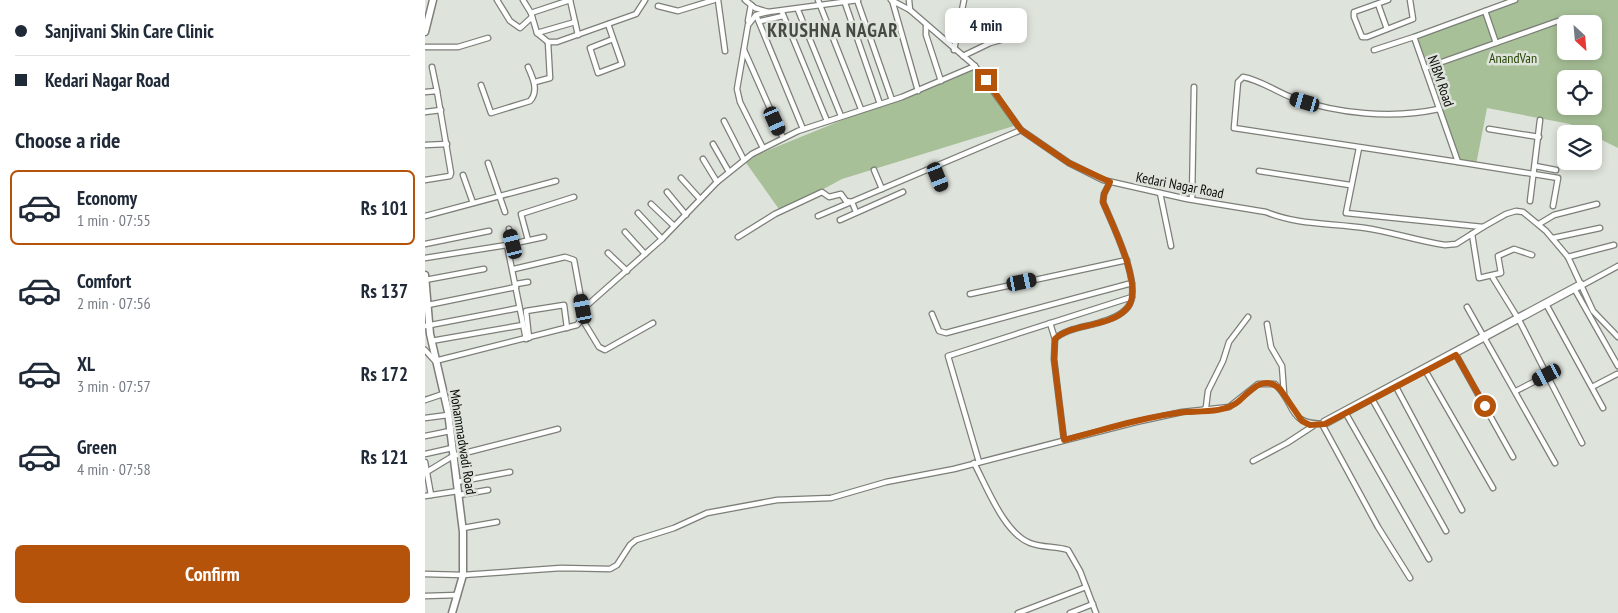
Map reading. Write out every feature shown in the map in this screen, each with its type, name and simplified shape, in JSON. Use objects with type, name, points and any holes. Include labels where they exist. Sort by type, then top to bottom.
[{"type":"main road","points":[[425,32],[433,0]]},
{"type":"main road","name":"Mohammadwadi Road","points":[[425,274],[428,305],[427,325],[448,415],[463,528],[463,575],[452,613]]},
{"type":"street","points":[[497,0],[510,21],[520,28],[531,15],[570,0],[578,35]]},
{"type":"street","points":[[523,0],[531,15],[537,33],[548,42],[557,42],[636,14],[645,0]]},
{"type":"street","points":[[659,6],[678,11],[716,0],[725,51]]},
{"type":"street","points":[[745,0],[751,5],[769,12],[783,14]]},
{"type":"street","points":[[818,0],[819,7],[861,109]]},
{"type":"street","points":[[761,21],[832,2],[858,0],[891,100]]},
{"type":"street","points":[[892,0],[918,91]]},
{"type":"street","name":"Kedari Nagar Road","points":[[892,0],[910,10],[926,26],[975,66],[1021,130],[1069,163],[1110,182],[1192,200],[1266,212],[1277,217],[1335,226],[1364,228],[1445,245],[1456,244],[1483,227]]},
{"type":"street","points":[[909,0],[910,10]]},
{"type":"street","points":[[954,50],[964,0]]},
{"type":"street","points":[[1388,0],[1354,12],[1363,38],[1413,19],[1410,0]]},
{"type":"street","points":[[1374,50],[1515,0]]},
{"type":"street","points":[[848,1],[880,104]]},
{"type":"street","points":[[1378,4],[1387,29]]},
{"type":"street","points":[[751,5],[737,89],[740,102],[763,148]]},
{"type":"street","points":[[798,10],[841,116]]},
{"type":"street","points":[[1485,11],[1496,43]]},
{"type":"street","points":[[748,25],[756,15],[769,12]]},
{"type":"street","points":[[783,14],[827,121]]},
{"type":"street","points":[[756,15],[803,129]]},
{"type":"street","points":[[961,17],[1005,15]]},
{"type":"street","points":[[1425,68],[1557,21]]},
{"type":"street","points":[[537,33],[575,22]]},
{"type":"street","points":[[608,24],[622,64],[598,73],[590,48],[613,39]]},
{"type":"street","points":[[926,26],[926,35],[941,80]]},
{"type":"street","points":[[957,36],[974,37],[1004,27]]},
{"type":"street","points":[[963,56],[990,43],[1019,35]]},
{"type":"street","name":"NIBM Road","points":[[1414,37],[1458,162]]},
{"type":"street","points":[[425,47],[458,46],[488,38]]},
{"type":"street","points":[[536,82],[550,78],[548,42]]},
{"type":"street","points":[[744,50],[783,138]]},
{"type":"street","points":[[583,309],[662,239],[717,182],[744,160],[763,148],[803,129],[918,91],[975,66]]},
{"type":"street","points":[[425,180],[450,176],[447,144],[432,67]]},
{"type":"street","points":[[481,85],[491,114],[530,100],[533,96],[536,82],[528,67]]},
{"type":"street","points":[[1439,109],[1401,113],[1347,111],[1294,98],[1243,77],[1238,82],[1234,128],[1558,178],[1553,206]]},
{"type":"street","points":[[1192,200],[1194,87]]},
{"type":"street","points":[[425,92],[437,91]]},
{"type":"street","points":[[425,112],[441,110]]},
{"type":"street","points":[[1530,201],[1540,120]]},
{"type":"street","points":[[724,121],[744,160]]},
{"type":"street","points":[[1489,129],[1539,137]]},
{"type":"street","points":[[819,216],[1021,130]]},
{"type":"street","points":[[425,145],[447,144]]},
{"type":"street","points":[[713,144],[729,172]]},
{"type":"street","points":[[1359,148],[1350,185],[1346,213],[1483,227],[1496,218],[1516,211],[1528,215],[1553,238],[1569,257],[1593,311],[1618,337]]},
{"type":"street","points":[[703,159],[717,182]]},
{"type":"street","points":[[488,162],[505,212]]},
{"type":"street","points":[[1535,166],[1555,170]]},
{"type":"street","points":[[934,167],[942,187]]},
{"type":"street","points":[[874,170],[882,189]]},
{"type":"street","points":[[1259,171],[1350,185]]},
{"type":"street","points":[[463,175],[473,203]]},
{"type":"street","points":[[681,178],[700,199]]},
{"type":"street","points":[[425,216],[556,181]]},
{"type":"street","points":[[1055,339],[1061,333],[1106,321],[1129,306],[1132,297],[1132,283],[1127,260],[1103,202],[1104,194],[1110,182]]},
{"type":"street","points":[[667,192],[686,215]]},
{"type":"street","points":[[738,237],[775,214],[822,192],[829,197],[841,194],[846,201],[852,202]]},
{"type":"street","points":[[840,220],[903,192]]},
{"type":"street","points":[[1160,193],[1171,246]]},
{"type":"street","points":[[528,240],[521,214],[574,198]]},
{"type":"street","points":[[852,202],[856,212]]},
{"type":"street","points":[[651,204],[674,226]]},
{"type":"street","points":[[1539,224],[1554,215],[1597,204]]},
{"type":"street","points":[[638,213],[662,239]]},
{"type":"street","points":[[1553,238],[1600,228]]},
{"type":"street","points":[[509,229],[519,308],[528,339]]},
{"type":"street","points":[[425,244],[489,231]]},
{"type":"street","points":[[625,232],[645,254]]},
{"type":"street","points":[[1473,234],[1479,278],[1501,273],[1498,256],[1514,249],[1532,255]]},
{"type":"street","points":[[425,258],[544,237]]},
{"type":"street","points":[[1569,257],[1614,245]]},
{"type":"street","points":[[608,253],[627,271]]},
{"type":"street","points":[[514,269],[565,258],[574,260],[583,309],[582,320],[599,347],[605,350],[653,323]]},
{"type":"street","points":[[970,294],[1127,260]]},
{"type":"street","points":[[425,574],[463,575],[561,568],[610,569],[617,565],[630,545],[636,540],[674,528],[707,513],[777,500],[831,498],[886,482],[1039,448],[1064,440],[1182,412],[1229,407],[1258,384],[1275,384],[1302,421],[1314,425],[1323,424],[1323,421],[1345,412],[1395,386],[1546,303],[1618,266]]},
{"type":"street","points":[[425,280],[485,269]]},
{"type":"street","points":[[1493,278],[1518,319],[1582,443]]},
{"type":"street","points":[[428,305],[528,282]]},
{"type":"street","points":[[932,314],[939,331],[946,333],[1132,283]]},
{"type":"street","points":[[1546,303],[1575,290],[1581,285]]},
{"type":"street","points":[[1575,290],[1618,366]]},
{"type":"street","points":[[1096,613],[1076,562],[1068,550],[1037,545],[1015,535],[976,462],[948,356],[1132,297]]},
{"type":"street","points":[[1546,303],[1603,408]]},
{"type":"street","points":[[528,339],[525,311],[564,305],[567,328]]},
{"type":"street","points":[[1467,307],[1555,462]]},
{"type":"street","points":[[427,325],[519,308]]},
{"type":"street","points":[[1203,411],[1206,407],[1208,391],[1223,361],[1229,342],[1248,317]]},
{"type":"street","points":[[425,350],[435,362],[567,328],[577,325],[582,320]]},
{"type":"street","points":[[1050,323],[1055,339],[1054,359],[1064,440]]},
{"type":"street","points":[[1267,324],[1271,347],[1282,366],[1285,398]]},
{"type":"street","points":[[431,341],[523,325]]},
{"type":"street","points":[[1455,353],[1513,457]]},
{"type":"street","points":[[1424,369],[1493,488]]},
{"type":"street","points":[[1592,387],[1617,374]]},
{"type":"street","points":[[1515,391],[1547,375]]},
{"type":"street","points":[[1395,386],[1462,510]]},
{"type":"street","points":[[425,400],[443,394]]},
{"type":"street","points":[[1371,398],[1446,531]]},
{"type":"street","points":[[1345,412],[1429,559]]},
{"type":"street","points":[[425,418],[448,415]]},
{"type":"street","points":[[1323,424],[1378,527],[1410,578]]},
{"type":"street","points":[[1253,461],[1287,443],[1314,425]]},
{"type":"street","points":[[426,472],[453,456],[558,429]]},
{"type":"street","points":[[425,436],[450,431]]},
{"type":"street","points":[[425,454],[452,448]]},
{"type":"street","points":[[425,462],[431,495]]},
{"type":"street","points":[[457,482],[510,472]]},
{"type":"street","points":[[425,496],[488,490]]},
{"type":"street","points":[[463,528],[497,522]]},
{"type":"street","points":[[1018,613],[1086,586]]},
{"type":"street","points":[[425,596],[458,595]]},
{"type":"street","points":[[1070,613],[1093,604]]},
{"type":"green space","name":"AnandVan","points":[[1511,0],[1618,0],[1618,148],[1602,140],[1602,125],[1572,125],[1487,108],[1476,165],[1458,162],[1415,33]]},
{"type":"green space","points":[[975,66],[1017,125],[842,179],[781,212],[744,160]]},
{"type":"district","name":"KRUSHNA NAGAR","points":[[833,30]]},
{"type":"route","points":[[986,80],[1021,130],[1069,163],[1110,182],[1106,188],[1103,202],[1127,260],[1132,283],[1132,297],[1129,306],[1121,313],[1106,321],[1061,333],[1053,343],[1064,440],[1182,412],[1229,407],[1235,404],[1251,388],[1258,384],[1268,383],[1275,384],[1280,389],[1294,413],[1302,421],[1310,425],[1325,424],[1456,355],[1485,406]]}]
